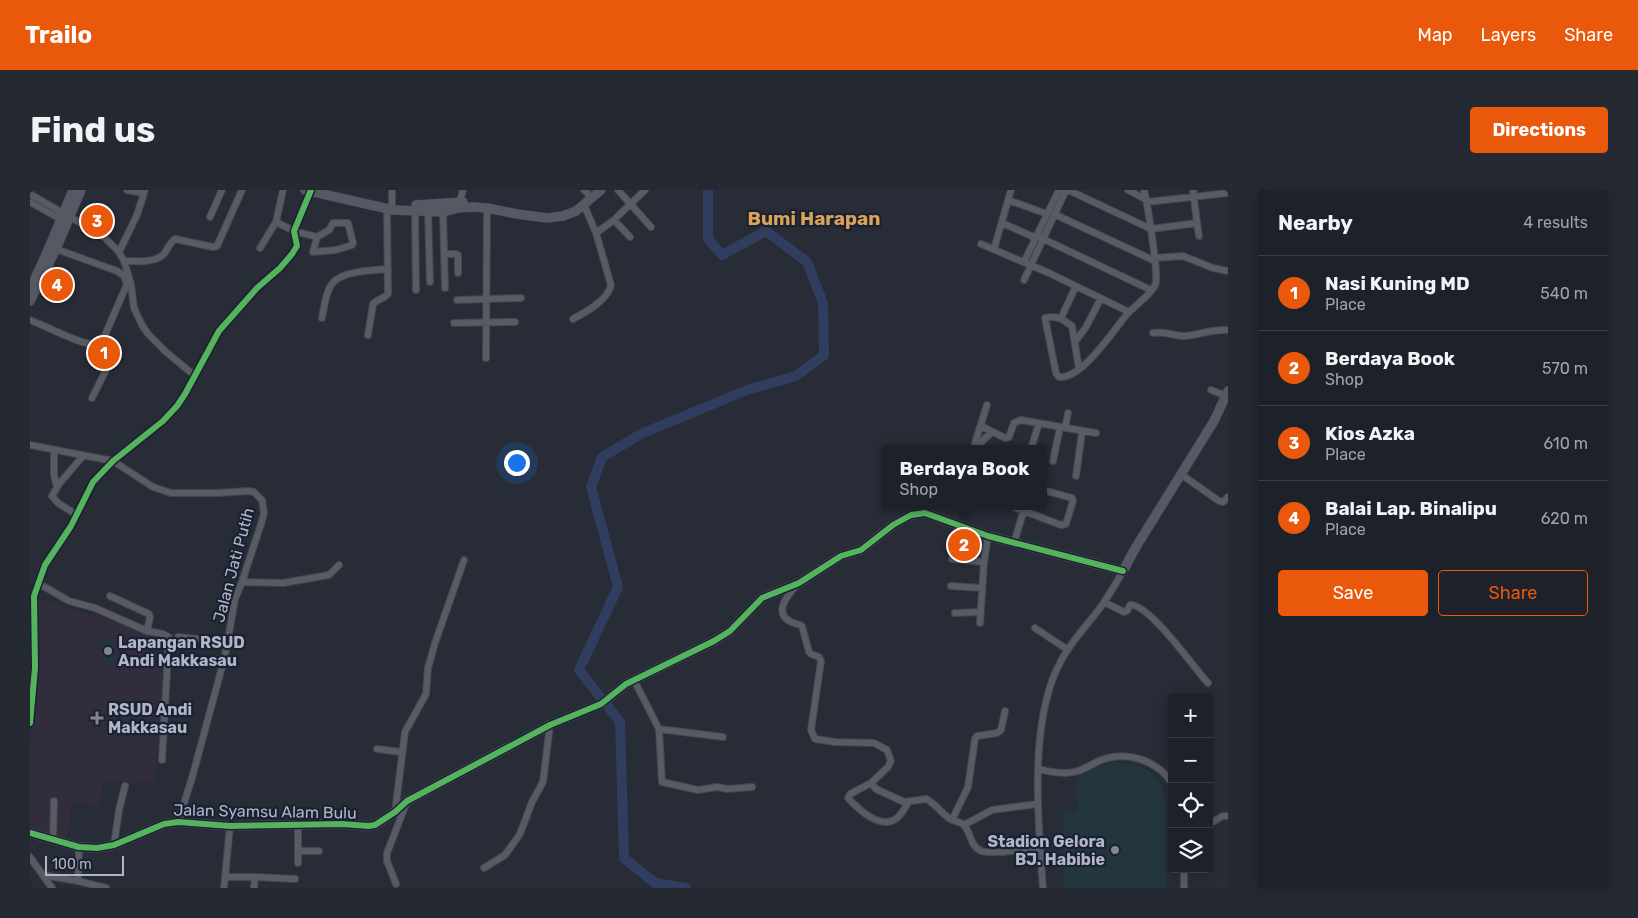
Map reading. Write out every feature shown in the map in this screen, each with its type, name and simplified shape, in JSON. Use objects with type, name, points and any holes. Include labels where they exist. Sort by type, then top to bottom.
[{"type":"street","points":[[30,301],[56,249],[73,190]]},
{"type":"street","points":[[30,288],[81,190]]},
{"type":"street","points":[[119,252],[138,215],[144,191],[128,190]]},
{"type":"street","points":[[210,217],[222,190]]},
{"type":"street","points":[[124,261],[146,260],[161,256],[175,239],[213,247],[217,246],[242,190]]},
{"type":"street","points":[[260,248],[276,222],[282,190]]},
{"type":"street","points":[[328,190],[389,207],[490,203],[541,215],[574,207],[589,193],[601,190]]},
{"type":"street","points":[[368,335],[373,304],[388,294],[389,207],[392,190]]},
{"type":"street","points":[[459,205],[463,190]]},
{"type":"street","points":[[618,190],[651,227]]},
{"type":"street","points":[[596,233],[614,220],[645,190]]},
{"type":"street","points":[[994,249],[1011,190]]},
{"type":"street","points":[[1039,238],[1047,214],[1059,190]]},
{"type":"street","points":[[1024,280],[1027,263],[1067,190],[1151,229],[1197,223]]},
{"type":"street","points":[[1128,190],[1147,201],[1194,193],[1228,193]]},
{"type":"street","points":[[1080,369],[1072,326],[1061,318],[1054,316],[1045,318],[1056,373],[1060,377],[1065,378],[1080,369],[1100,349],[1129,312],[1151,290],[1156,283],[1155,260],[1144,190]]},
{"type":"street","points":[[30,723],[32,596],[45,565],[72,526],[93,482],[113,460],[163,421],[181,400],[225,323],[292,254],[297,246],[294,231],[308,191],[415,211],[444,212],[459,205],[563,216],[576,211],[584,205],[589,193]]},
{"type":"street","points":[[1194,193],[1199,236]]},
{"type":"street","points":[[30,194],[66,218]]},
{"type":"street","points":[[1008,200],[1047,214]]},
{"type":"street","points":[[30,202],[103,236],[119,252],[124,261],[137,317],[148,334],[195,376]]},
{"type":"street","points":[[573,319],[592,307],[611,287],[596,233],[584,205]]},
{"type":"street","points":[[486,358],[487,208]]},
{"type":"street","points":[[415,211],[416,290]]},
{"type":"street","points":[[428,211],[430,282]]},
{"type":"street","points":[[444,212],[445,288]]},
{"type":"street","points":[[1054,214],[1155,260],[1183,256],[1213,268],[1228,271]]},
{"type":"street","points":[[614,220],[630,237]]},
{"type":"street","points":[[276,222],[294,231],[317,237],[329,230],[333,223],[347,222],[353,243],[352,246],[345,248],[313,252],[317,237]]},
{"type":"street","points":[[1002,223],[1151,290]]},
{"type":"street","points":[[981,244],[1027,263],[1129,312]]},
{"type":"street","points":[[56,249],[117,271],[124,276],[129,284]]},
{"type":"street","points":[[444,254],[458,255],[458,274]]},
{"type":"street","points":[[322,318],[330,285],[337,279],[353,273],[388,269]]},
{"type":"street","points":[[98,343],[105,335],[129,284]]},
{"type":"street","points":[[1061,318],[1076,286]]},
{"type":"street","points":[[458,300],[521,298]]},
{"type":"street","points":[[1075,342],[1086,327],[1101,298]]},
{"type":"street","points":[[30,320],[76,341],[90,344],[98,343],[111,349],[112,357],[92,398]]},
{"type":"street","points":[[454,323],[515,322]]},
{"type":"street","points":[[1153,334],[1163,332],[1183,336],[1212,330],[1228,330]]},
{"type":"street","points":[[1043,888],[1037,804],[1042,721],[1047,698],[1058,666],[1104,602],[1214,421],[1227,393],[1211,390]]},
{"type":"street","points":[[975,445],[987,405]]},
{"type":"street","points":[[1053,461],[1068,413]]},
{"type":"street","points":[[981,426],[1007,438],[1014,423],[1021,420],[1096,434]]},
{"type":"street","points":[[1032,445],[1039,423]]},
{"type":"street","points":[[977,445],[992,432]]},
{"type":"street","points":[[1076,476],[1082,432]]},
{"type":"street","points":[[30,445],[113,460]]},
{"type":"street","points":[[54,450],[54,475],[57,487]]},
{"type":"street","points":[[77,515],[52,496],[57,487],[83,456]]},
{"type":"street","name":"Jalan Jati Putih","points":[[113,460],[153,487],[171,493],[217,494],[248,491],[254,492],[262,500],[264,512],[235,599],[225,656],[178,822]]},
{"type":"street","points":[[1182,475],[1219,501],[1224,501],[1228,497]]},
{"type":"street","points":[[1028,510],[1061,525],[1066,524],[1072,498],[1047,491]]},
{"type":"street","points":[[926,510],[988,536],[1123,571]]},
{"type":"street","name":"Jalan Syamsu Alam Bulu","points":[[30,833],[79,848],[98,848],[114,845],[164,824],[178,822],[230,826],[375,825],[395,812],[407,801],[550,726],[601,704],[630,682],[724,635],[738,624],[762,598],[799,583],[841,556],[861,550],[904,518],[926,510]]},
{"type":"street","points":[[1014,543],[1023,510]]},
{"type":"street","points":[[980,624],[984,562],[988,536]]},
{"type":"street","points":[[952,559],[984,562]]},
{"type":"street","points":[[395,812],[406,728],[426,694],[428,668],[435,643],[464,560]]},
{"type":"street","points":[[242,582],[283,584],[329,576],[339,565]]},
{"type":"street","points":[[38,583],[69,601],[96,608],[147,631],[169,637],[162,760]]},
{"type":"street","points":[[799,583],[788,595],[781,610],[787,619],[802,626],[809,652],[819,657],[821,661],[811,730],[815,739],[874,744],[887,750],[891,761],[888,767],[871,783],[850,794],[848,798],[857,807],[878,821],[888,822],[895,819],[909,802]]},
{"type":"street","points":[[951,586],[982,588]]},
{"type":"street","points":[[110,596],[149,614],[147,631]]},
{"type":"street","points":[[1104,602],[1124,612],[1127,611],[1130,605],[1137,605],[1174,640],[1208,683]]},
{"type":"street","points":[[955,613],[981,612]]},
{"type":"street","points":[[1035,628],[1068,650]]},
{"type":"street","points":[[178,637],[226,642]]},
{"type":"street","points":[[630,682],[659,729],[662,782],[698,790],[717,786],[727,789],[752,786]]},
{"type":"street","points":[[952,820],[968,787],[975,739],[977,736],[997,733],[1001,730],[1005,711]]},
{"type":"street","points":[[484,868],[505,855],[520,834],[532,802],[543,782],[550,726]]},
{"type":"street","points":[[659,729],[723,737]]},
{"type":"street","points":[[377,749],[402,752]]},
{"type":"street","points":[[1039,769],[1060,773],[1072,772],[1079,771],[1112,756],[1132,756],[1156,767],[1168,778]]},
{"type":"street","points":[[871,783],[876,789],[897,800],[904,802],[929,800],[952,820],[964,825],[975,846],[980,850],[989,852],[1040,848]]},
{"type":"street","points":[[114,845],[125,786]]},
{"type":"street","points":[[53,840],[54,801]]},
{"type":"street","points":[[396,884],[387,861],[387,853],[407,801]]},
{"type":"street","points":[[964,825],[992,810],[1037,804]]},
{"type":"street","points":[[1213,822],[1222,816],[1228,816]]},
{"type":"street","points":[[224,888],[230,826]]},
{"type":"street","points":[[298,826],[298,863]]},
{"type":"street","points":[[78,881],[79,848]]},
{"type":"street","points":[[298,851],[318,851]]},
{"type":"street","points":[[30,857],[52,888]]},
{"type":"street","points":[[1184,873],[1184,888]]},
{"type":"street","points":[[43,875],[106,888]]},
{"type":"street","points":[[226,877],[295,879]]},
{"type":"street","points":[[254,877],[254,888]]},
{"type":"shaded area","name":"RSUD Andi Makkasau","points":[[36,598],[169,638],[154,782],[125,783],[103,781],[101,799],[98,806],[72,801],[65,842],[30,832],[30,741],[35,699]]},
{"type":"shaded area","name":"Lapangan RSUD Andi Makkasau","points":[[102,639],[114,640],[113,662],[102,662]]},
{"type":"shaded area","name":"Stadion Gelora BJ. Habibie","points":[[1110,763],[1137,765],[1144,768],[1151,772],[1161,786],[1165,795],[1166,888],[1064,888],[1063,811],[1077,811],[1076,782],[1080,779],[1078,776],[1091,768]]},
{"type":"waterway","points":[[686,888],[655,883],[624,858],[620,722],[579,670],[618,587],[591,487],[602,457],[641,434],[747,390],[796,376],[824,355],[823,303],[807,262],[766,231],[722,255],[708,239],[708,190]]},
{"type":"cycle path","points":[[30,723],[35,668],[34,596],[45,565],[71,526],[93,482],[113,461],[163,421],[177,406],[219,331],[257,288],[280,268],[292,254],[297,246],[294,231],[311,190]]},
{"type":"cycle path","points":[[30,833],[79,847],[97,848],[114,845],[164,824],[178,822],[230,826],[375,825],[395,812],[407,801],[550,725],[601,704],[626,684],[714,641],[730,631],[762,598],[799,583],[841,556],[861,550],[893,525],[911,515],[925,513],[988,536],[1123,571]]},
{"type":"place","name":"Kios Azka","points":[[97,221]]},
{"type":"place","name":"Balai Lap. Binalipu","points":[[57,285]]},
{"type":"place","name":"Nasi Kuning MD","points":[[104,353]]},
{"type":"place","name":"Berdaya Book","points":[[964,545]]},
{"type":"place","name":"Lapangan RSUD Andi Makkasau","points":[[108,651]]},
{"type":"place","name":"RSUD Andi Makkasau","points":[[97,718]]},
{"type":"place","name":"Stadion Gelora BJ. Habibie","points":[[1115,850]]},
{"type":"district","name":"Bumi Harapan","points":[[814,218]]}]
